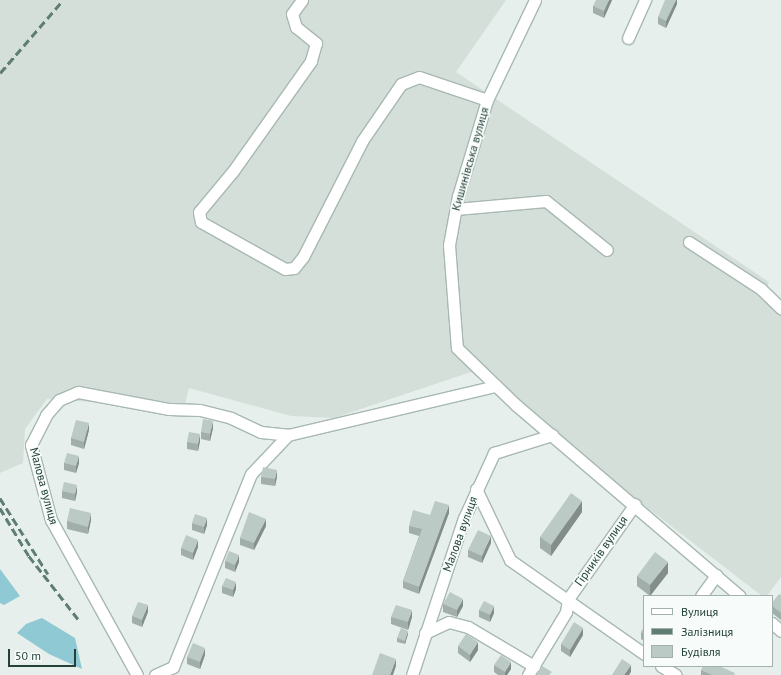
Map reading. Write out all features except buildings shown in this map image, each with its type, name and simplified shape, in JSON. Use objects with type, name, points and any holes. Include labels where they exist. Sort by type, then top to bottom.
[{"type":"street","points":[[302,0],[292,14],[296,27],[316,43],[311,61],[233,171],[198,212],[201,222],[285,268],[294,268],[303,257],[362,141],[401,84],[419,77],[487,100]]},
{"type":"street","name":"Кишинівська вулиця","points":[[535,0],[487,100],[456,209],[449,245],[457,348],[495,386],[635,504],[739,595]]},
{"type":"street","points":[[628,38],[645,0]]},
{"type":"street","points":[[456,209],[546,201],[607,250]]},
{"type":"street","points":[[689,242],[761,289],[781,308]]},
{"type":"street","name":"Малова вулиця","points":[[137,675],[51,520],[31,445],[46,415],[59,400],[78,392],[169,409],[200,410],[231,418],[261,432],[288,435],[495,386]]},
{"type":"street","points":[[155,675],[173,668],[251,474],[288,435]]},
{"type":"street","name":"Малова вулиця","points":[[412,675],[476,489],[494,453],[552,435]]},
{"type":"street","name":"Гірників вулиця","points":[[476,489],[510,560],[568,599]]},
{"type":"street","name":"Гірників вулиця","points":[[531,670],[566,612],[568,599],[635,504]]},
{"type":"street","points":[[702,595],[716,575]]},
{"type":"street","points":[[568,599],[643,653]]},
{"type":"street","points":[[426,633],[449,622],[468,627],[531,670]]},
{"type":"street","points":[[773,624],[781,631]]},
{"type":"street","points":[[662,667],[676,675]]},
{"type":"shaded area","points":[[0,0],[506,0],[456,72],[769,282],[763,300],[781,316],[781,577],[768,595],[761,595],[471,372],[334,418],[291,416],[189,388],[184,408],[47,399],[25,429],[23,463],[0,473]]},
{"type":"water","points":[[0,569],[20,596],[4,605],[0,603]]},
{"type":"water","points":[[42,618],[75,638],[82,669],[49,654],[17,633],[26,624]]},
{"type":"railway","points":[[0,73],[63,0]]},
{"type":"railway","points":[[0,498],[48,574]]},
{"type":"railway","points":[[0,508],[29,556],[78,619]]}]
